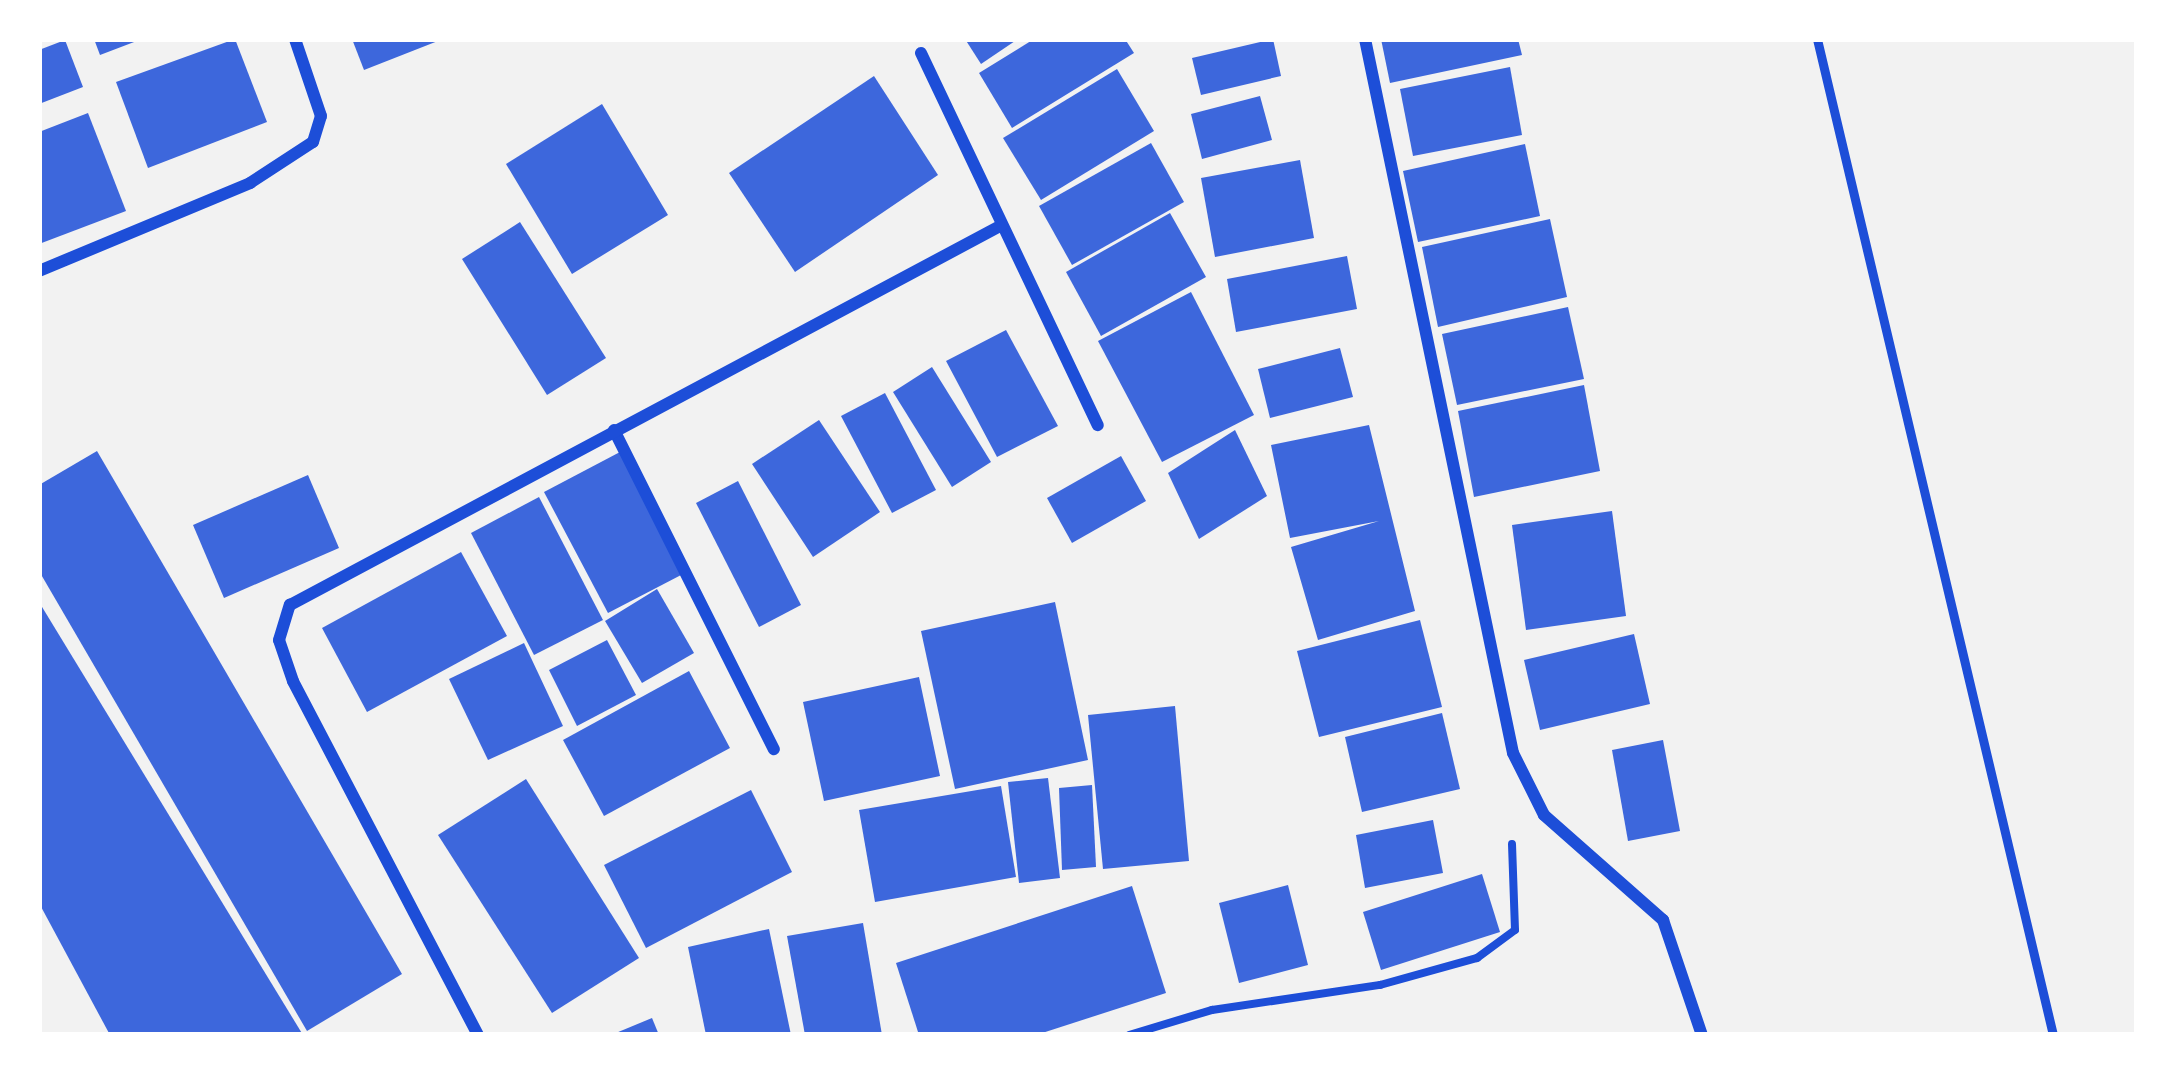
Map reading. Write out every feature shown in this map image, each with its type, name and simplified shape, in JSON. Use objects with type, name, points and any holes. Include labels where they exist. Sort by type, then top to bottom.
[{"type":"street","points":[[39,271],[250,183],[313,142],[318,103],[295,39]]},
{"type":"street","points":[[1365,39],[1513,753],[1544,814],[1663,920],[1702,1035]]},
{"type":"street","points":[[921,52],[1098,425]]},
{"type":"street","points":[[478,1035],[319,734],[279,640],[290,605],[1002,225]]},
{"type":"street","points":[[614,430],[774,749]]},
{"type":"lane","points":[[1817,39],[2053,1035]]},
{"type":"path","points":[[1129,1035],[1212,1010],[1380,985],[1477,958],[1515,930],[1510,819]]},
{"type":"building","points":[[94,39],[142,39],[100,55]]},
{"type":"building","points":[[235,39],[267,122],[148,168],[116,82]]},
{"type":"building","points":[[352,39],[443,39],[364,70]]},
{"type":"building","points":[[965,39],[1018,39],[981,64]]},
{"type":"building","points":[[1034,39],[1125,39],[1134,53],[1012,128],[979,73]]},
{"type":"building","points":[[1273,39],[1281,76],[1201,95],[1192,58]]},
{"type":"building","points":[[1381,39],[1518,39],[1522,55],[1390,83]]},
{"type":"building","points":[[65,40],[83,87],[39,104],[39,50]]},
{"type":"building","points":[[1510,67],[1522,135],[1413,156],[1400,89]]},
{"type":"building","points":[[1117,69],[1154,131],[1041,200],[1003,138]]},
{"type":"building","points":[[874,76],[938,175],[795,272],[729,173]]},
{"type":"building","points":[[1260,96],[1272,140],[1202,159],[1191,114]]},
{"type":"building","points":[[602,104],[668,215],[572,274],[506,164]]},
{"type":"building","points":[[88,113],[126,211],[39,244],[39,132]]},
{"type":"building","points":[[1151,143],[1184,202],[1072,265],[1039,206]]},
{"type":"building","points":[[1525,144],[1540,216],[1418,242],[1403,171]]},
{"type":"building","points":[[1300,160],[1314,238],[1215,257],[1201,178]]},
{"type":"building","points":[[1170,213],[1206,277],[1101,336],[1066,272]]},
{"type":"building","points":[[1550,219],[1567,297],[1438,327],[1422,247]]},
{"type":"building","points":[[520,222],[606,358],[547,395],[462,259]]},
{"type":"building","points":[[1347,256],[1357,309],[1236,332],[1227,279]]},
{"type":"building","points":[[1191,292],[1254,415],[1162,462],[1098,341]]},
{"type":"building","points":[[1568,307],[1584,379],[1457,405],[1442,334]]},
{"type":"building","points":[[1006,330],[1058,426],[997,457],[946,361]]},
{"type":"building","points":[[1340,348],[1353,397],[1270,418],[1258,369]]},
{"type":"building","points":[[932,367],[991,462],[952,487],[893,392]]},
{"type":"building","points":[[1584,385],[1600,471],[1474,497],[1458,411]]},
{"type":"building","points":[[885,393],[936,490],[892,513],[841,416]]},
{"type":"building","points":[[819,420],[880,512],[813,557],[752,464]]},
{"type":"building","points":[[1369,425],[1415,611],[1318,640],[1291,547],[1379,521],[1290,538],[1271,445]]},
{"type":"building","points":[[1235,430],[1267,496],[1199,539],[1168,473]]},
{"type":"building","points":[[97,451],[402,974],[307,1031],[39,571],[39,485]]},
{"type":"building","points":[[620,452],[683,574],[608,613],[544,492]]},
{"type":"building","points":[[1121,456],[1146,501],[1072,543],[1047,498]]},
{"type":"building","points":[[308,475],[339,548],[224,598],[193,525]]},
{"type":"building","points":[[738,481],[801,605],[759,627],[696,503]]},
{"type":"building","points":[[539,497],[603,620],[534,655],[471,533]]},
{"type":"building","points":[[1612,511],[1626,616],[1526,630],[1512,525]]},
{"type":"building","points":[[461,552],[507,636],[367,712],[322,628]]},
{"type":"building","points":[[657,589],[694,653],[642,683],[605,621]]},
{"type":"building","points":[[39,602],[303,1035],[110,1035],[39,903]]},
{"type":"building","points":[[1055,602],[1088,760],[955,789],[921,631]]},
{"type":"building","points":[[1420,620],[1442,707],[1319,737],[1297,651]]},
{"type":"building","points":[[1634,634],[1650,704],[1540,730],[1524,660]]},
{"type":"building","points":[[607,640],[636,695],[577,726],[549,670]]},
{"type":"building","points":[[524,643],[563,726],[488,760],[449,679]]},
{"type":"building","points":[[689,671],[730,748],[604,816],[563,740]]},
{"type":"building","points":[[919,677],[940,776],[824,801],[803,702]]},
{"type":"building","points":[[1175,706],[1189,861],[1103,869],[1088,715]]},
{"type":"building","points":[[1442,713],[1460,789],[1362,812],[1345,737]]},
{"type":"building","points":[[1663,740],[1680,831],[1628,841],[1612,750]]},
{"type":"building","points":[[1048,778],[1060,878],[1019,883],[1008,782]]},
{"type":"building","points":[[526,779],[639,958],[552,1013],[438,835]]},
{"type":"building","points":[[1092,785],[1096,867],[1062,870],[1059,788]]},
{"type":"building","points":[[1001,786],[1016,877],[875,902],[859,810]]},
{"type":"building","points":[[751,790],[792,872],[646,948],[604,865]]},
{"type":"building","points":[[1433,820],[1443,873],[1365,888],[1356,835]]},
{"type":"building","points":[[1482,874],[1500,932],[1381,970],[1363,912]]},
{"type":"building","points":[[1288,885],[1308,965],[1239,983],[1219,903]]},
{"type":"building","points":[[1132,886],[1166,993],[1036,1035],[919,1035],[896,963]]},
{"type":"building","points":[[863,923],[882,1035],[805,1035],[787,936]]},
{"type":"building","points":[[769,929],[791,1035],[706,1035],[688,947]]},
{"type":"building","points":[[652,1018],[659,1035],[611,1035]]}]
